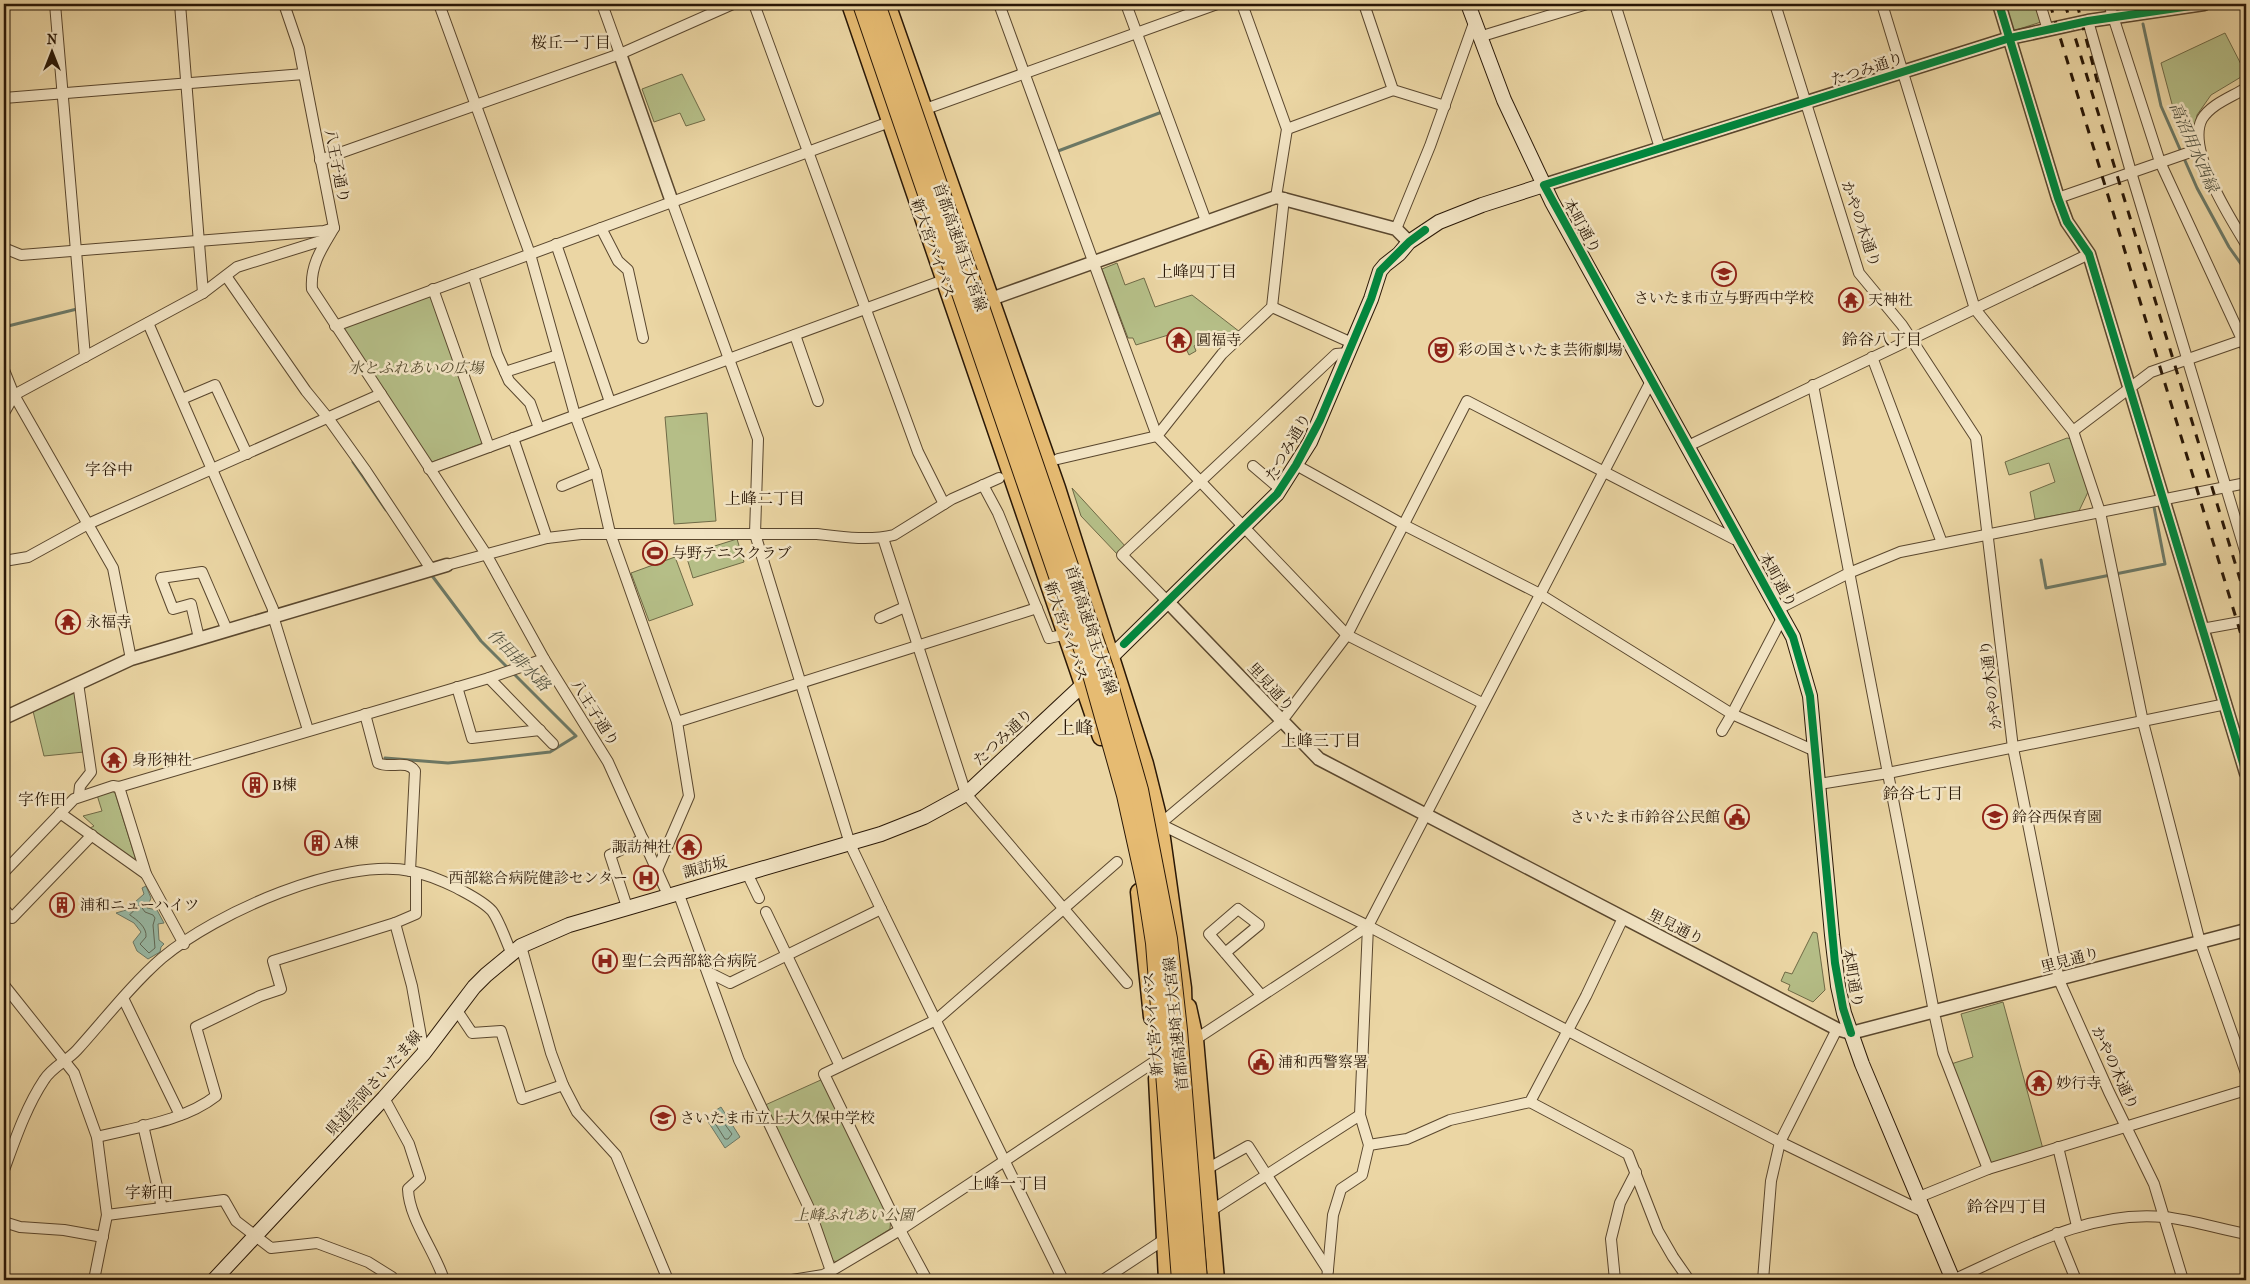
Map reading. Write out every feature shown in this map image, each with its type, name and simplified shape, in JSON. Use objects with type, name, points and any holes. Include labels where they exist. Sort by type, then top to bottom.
[{"type":"highway","name":"新大宮バイパス","points":[[850,4],[1084,683],[1122,799],[1139,893],[1182,1280]]},
{"type":"highway","name":"首都高速埼玉大宮線","points":[[862,4],[1045,537],[1111,736],[1146,886],[1155,943],[1169,1142],[1182,1280]]},
{"type":"highway","name":"首都高速埼玉大宮線","points":[[876,4],[1106,670],[1140,790],[1168,939],[1178,1030],[1197,1280]]},
{"type":"highway","name":"新大宮バイパス","points":[[888,4],[1057,488],[1145,764],[1160,824],[1183,988],[1197,1280]]},
{"type":"highway","points":[[1183,988],[1195,1039],[1216,1280]]},
{"type":"highway","points":[[1157,1067],[1167,1280]]},
{"type":"highway","points":[[1169,1142],[1169,1215],[1174,1280]]},
{"type":"main road","name":"本町通り","points":[[1468,4],[1504,100],[1544,185],[1793,637],[1811,705],[1835,963],[1843,1008],[1851,1034],[1953,1280]]},
{"type":"main road","name":"たつみ通り","points":[[850,844],[904,827],[966,794],[1111,657],[1280,490],[1320,420],[1371,299],[1389,275],[1399,254],[1409,242],[1425,230],[1455,215],[1544,185]]},
{"type":"main road","name":"諏訪坂","points":[[569,924],[850,844]]},
{"type":"main road","name":"県道宗岡さいたま線","points":[[214,1280],[424,1053],[474,987],[516,949],[569,924]]},
{"type":"street","points":[[55,4],[85,357]]},
{"type":"street","points":[[180,4],[203,293]]},
{"type":"street","name":"八王子通り","points":[[284,4],[299,48],[334,228]]},
{"type":"street","points":[[602,4],[758,440],[754,534],[850,844],[1062,1280]]},
{"type":"street","points":[[320,160],[620,54],[733,4]]},
{"type":"street","points":[[754,4],[918,452],[944,504]]},
{"type":"street","points":[[1126,4],[1206,221]]},
{"type":"street","points":[[334,228],[316,260],[312,289],[335,326],[1217,4]]},
{"type":"street","points":[[1058,459],[1157,436],[1222,354],[1272,307],[1287,129],[1242,4]]},
{"type":"street","points":[[1364,4],[1393,90]]},
{"type":"street","points":[[1479,37],[1586,4]]},
{"type":"street","points":[[1615,4],[1660,148]]},
{"type":"street","name":"かやの木通り","points":[[1774,4],[1858,273],[1911,338],[1976,438],[2013,748],[2059,980],[2154,1184],[2183,1280]]},
{"type":"street","points":[[1882,4],[1975,309],[2073,431],[2100,512],[2143,722],[2200,942],[2246,1073]]},
{"type":"street","points":[[1999,4],[2058,198],[2067,222],[2089,254],[2131,388],[2202,629],[2243,753],[2246,773]]},
{"type":"street","points":[[2040,4],[2048,30]]},
{"type":"street","points":[[2073,431],[2151,372],[2245,342],[2160,162],[2110,4]]},
{"type":"street","name":"たつみ通り","points":[[1544,185],[2010,38],[2088,20],[2113,17],[2146,8],[2204,4]]},
{"type":"street","points":[[443,5],[476,104],[530,254],[575,415],[596,472],[610,533],[677,722],[689,796],[656,870]]},
{"type":"street","points":[[1003,5],[1092,262],[1157,436],[1348,634],[1482,703]]},
{"type":"street","points":[[2088,20],[2131,172],[2246,554]]},
{"type":"street","points":[[1396,229],[1445,106],[1474,23]]},
{"type":"street","points":[[4,98],[304,74]]},
{"type":"street","points":[[2246,88],[2209,111],[2198,129],[2193,150],[2246,244]]},
{"type":"street","points":[[1287,129],[1393,90],[1445,106]]},
{"type":"street","points":[[2058,198],[2193,150]]},
{"type":"street","points":[[991,299],[1206,221],[1280,198],[1396,229],[1409,242]]},
{"type":"street","points":[[4,248],[21,255],[324,232],[334,228]]},
{"type":"street","points":[[601,228],[618,261],[628,270],[643,338]]},
{"type":"street","points":[[4,413],[10,393],[85,357],[203,293],[238,267],[327,239]]},
{"type":"street","points":[[556,244],[610,402]]},
{"type":"street","points":[[1688,446],[2089,254]]},
{"type":"street","points":[[473,275],[497,354],[509,381],[530,403],[539,428]]},
{"type":"street","points":[[226,276],[306,391],[328,418],[431,569]]},
{"type":"street","points":[[429,469],[944,280]]},
{"type":"street","points":[[433,289],[489,447]]},
{"type":"street","points":[[1272,307],[1350,348]]},
{"type":"street","points":[[148,323],[274,609],[274,616],[308,730]]},
{"type":"street","name":"八王子通り","points":[[335,326],[486,554],[544,659],[608,762],[656,870],[673,893],[708,972],[739,1060],[809,1208],[826,1275]]},
{"type":"street","points":[[795,335],[818,401]]},
{"type":"street","points":[[1167,600],[1122,555],[1336,354],[1350,348]]},
{"type":"street","points":[[505,372],[558,355]]},
{"type":"street","points":[[1872,357],[1942,543]]},
{"type":"street","points":[[4,370],[10,393],[113,568],[131,659]]},
{"type":"street","points":[[1327,1275],[1333,1215],[1342,1189],[1362,1176],[1369,1145],[1360,1115],[1368,926],[1538,593],[1652,379]]},
{"type":"street","points":[[182,399],[215,385],[247,454]]},
{"type":"street","points":[[1813,385],[1934,1013],[1944,1053],[1988,1169]]},
{"type":"street","points":[[4,561],[28,557],[88,524],[381,394]]},
{"type":"street","points":[[1738,538],[1734,539],[1467,401],[1348,634],[1281,722],[1160,824],[1368,926],[1780,1142],[1924,1212]]},
{"type":"street","points":[[513,438],[547,538]]},
{"type":"street","points":[[1296,465],[1404,525],[1538,593],[1732,714],[1815,751]]},
{"type":"street","points":[[1253,466],[1280,490]]},
{"type":"street","points":[[562,486],[596,472]]},
{"type":"street","points":[[4,718],[131,659],[431,569],[547,538],[610,533],[817,534],[843,538],[883,538],[894,535],[944,504],[999,478]]},
{"type":"street","points":[[1722,731],[1780,613],[1849,573],[1900,552],[2246,483]]},
{"type":"street","points":[[983,485],[998,513],[1050,638],[1067,634]]},
{"type":"street","points":[[883,538],[966,794],[1127,983]]},
{"type":"street","points":[[199,638],[191,604],[173,609],[161,578],[202,572],[227,630]]},
{"type":"street","name":"里見通り","points":[[1167,600],[1281,722],[1319,759],[1425,816],[1837,1029],[1851,1034],[2246,930]]},
{"type":"street","points":[[880,618],[905,607]]},
{"type":"street","points":[[677,722],[1037,608]]},
{"type":"street","points":[[2202,629],[2246,621]]},
{"type":"street","points":[[4,872],[60,813],[80,795],[113,786],[119,787],[489,678],[544,659]]},
{"type":"street","points":[[489,678],[553,744]]},
{"type":"street","points":[[78,683],[91,772],[80,786],[80,795]]},
{"type":"street","points":[[457,687],[472,738],[540,730]]},
{"type":"street","points":[[1819,784],[1888,773],[2226,704]]},
{"type":"street","points":[[97,1137],[180,1115],[202,1107],[216,1096],[196,1026],[260,996],[281,989],[273,962],[395,923],[416,914],[413,872],[415,771],[408,765],[382,765],[378,763],[365,714]]},
{"type":"street","points":[[119,787],[146,874],[184,944]]},
{"type":"street","points":[[60,813],[146,874]]},
{"type":"street","points":[[4,909],[12,918],[92,836]]},
{"type":"street","points":[[627,907],[610,855],[643,839]]},
{"type":"street","points":[[927,1280],[900,1230],[824,1074],[936,1020],[1117,862]]},
{"type":"street","points":[[4,1170],[19,1130],[44,1079],[75,1052],[164,957],[228,916],[284,891],[318,880],[370,869],[413,872],[468,894],[492,911],[516,949],[563,1085],[577,1112],[616,1156],[668,1280]]},
{"type":"street","points":[[747,873],[759,898]]},
{"type":"street","points":[[708,972],[730,983],[787,957],[881,909]]},
{"type":"street","points":[[1225,953],[1259,925],[1238,909],[1209,934],[1225,953],[1261,995]]},
{"type":"street","points":[[766,912],[840,1066]]},
{"type":"street","points":[[1530,1102],[1586,996],[1623,918]]},
{"type":"street","points":[[395,923],[412,986],[424,1053]]},
{"type":"street","points":[[1185,1052],[1195,1039],[1368,926]]},
{"type":"street","points":[[4,985],[74,1073],[97,1137],[107,1215],[94,1280]]},
{"type":"street","points":[[124,998],[180,1115]]},
{"type":"street","points":[[456,1009],[472,1034],[501,1031],[522,1099],[563,1085]]},
{"type":"street","points":[[1763,1280],[1771,1181],[1780,1142],[1837,1029]]},
{"type":"street","points":[[792,1280],[826,1275],[1157,1067]]},
{"type":"street","points":[[1918,1197],[1988,1169],[2126,1125],[2246,1090]]},
{"type":"street","points":[[384,1098],[409,1144],[420,1178],[408,1190],[409,1202],[439,1264],[444,1280]]},
{"type":"street","points":[[1369,1145],[1407,1139],[1450,1120],[1530,1102],[1628,1154],[1658,1231],[1688,1280]]},
{"type":"street","points":[[1209,1212],[1360,1115]]},
{"type":"street","points":[[143,1125],[162,1208]]},
{"type":"street","points":[[1205,1170],[1248,1146],[1327,1275]]},
{"type":"street","points":[[2058,1147],[2077,1226]]},
{"type":"street","points":[[1615,1280],[1611,1239],[1620,1203],[1636,1172]]},
{"type":"street","points":[[107,1215],[224,1200],[236,1222],[271,1248],[317,1243],[368,1262],[394,1280]]},
{"type":"street","points":[[1953,1280],[2057,1233],[2103,1220],[2165,1217],[2246,1234]]},
{"type":"street","points":[[4,1222],[20,1227],[64,1230],[104,1237]]},
{"type":"street","points":[[2057,1233],[2076,1280]]},
{"type":"street","points":[[1103,1280],[1165,1238]]},
{"type":"green space","points":[[2003,4],[2036,4],[2041,22],[2013,31]]},
{"type":"green space","points":[[2225,33],[2246,74],[2211,95],[2197,115],[2195,143],[2189,144],[2172,104],[2161,63]]},
{"type":"green space","points":[[682,74],[705,120],[686,126],[680,113],[654,122],[642,89]]},
{"type":"green space","points":[[1117,263],[1125,285],[1144,278],[1155,307],[1192,295],[1240,332],[1219,347],[1210,335],[1194,346],[1196,351],[1189,355],[1178,332],[1136,345],[1133,338],[1128,338],[1102,269]]},
{"type":"green space","name":"水とふれあいの広場","points":[[430,294],[483,443],[427,464],[342,325]]},
{"type":"green space","points":[[707,413],[716,521],[674,524],[665,417]]},
{"type":"green space","points":[[2067,438],[2072,439],[2088,492],[2079,511],[2035,519],[2030,492],[2055,482],[2049,463],[2009,475],[2005,462]]},
{"type":"green space","points":[[1072,488],[1126,547],[1118,555],[1081,516]]},
{"type":"green space","points":[[737,539],[744,562],[693,578],[686,555]]},
{"type":"green space","points":[[675,557],[693,605],[649,621],[631,573]]},
{"type":"green space","points":[[75,691],[84,752],[44,756],[33,711]]},
{"type":"green space","points":[[112,791],[115,793],[136,860],[133,862],[88,829],[94,826],[83,816],[102,811],[97,795]]},
{"type":"green space","points":[[1813,932],[1817,933],[1825,990],[1813,1002],[1788,990],[1790,985],[1781,981],[1785,972],[1792,974]]},
{"type":"green space","points":[[2003,1002],[2043,1149],[1992,1166],[1951,1064],[1973,1057],[1961,1014]]},
{"type":"green space","name":"上峰ふれあい公園","points":[[823,1079],[891,1216],[890,1229],[837,1262],[831,1260],[763,1106]]},
{"type":"water","points":[[146,886],[151,898],[147,908],[157,910],[164,923],[158,924],[159,940],[164,944],[160,952],[148,959],[137,951],[133,942],[141,932],[134,923],[116,913],[126,910],[144,894],[142,888]]},
{"type":"water","points":[[721,1107],[740,1137],[725,1148],[705,1117]]},
{"type":"waterway","name":"高沼用水西縁","points":[[2143,24],[2161,106],[2197,188],[2229,247],[2246,271]]},
{"type":"waterway","points":[[1058,151],[1162,112]]},
{"type":"waterway","points":[[4,327],[77,309]]},
{"type":"waterway","name":"作田排水路","points":[[353,462],[386,510]]},
{"type":"waterway","points":[[2041,560],[2046,588],[2165,564],[2154,507]]},
{"type":"waterway","name":"作田排水路","points":[[385,758],[448,763],[550,752],[576,736],[481,641],[430,573]]},
{"type":"railway","points":[[2050,4],[2246,651]]},
{"type":"railway","points":[[2065,4],[2246,599]]},
{"type":"railway","points":[[2077,4],[2099,88]]},
{"type":"cycle path","points":[[1999,4],[2058,198],[2067,222],[2089,254],[2246,773]]},
{"type":"cycle path","points":[[1851,1033],[1843,1008],[1835,963],[1810,696],[1793,637],[1544,185],[2010,38],[2088,21],[2204,4]]},
{"type":"cycle path","points":[[1124,644],[1277,494],[1296,465],[1320,420],[1371,299],[1380,271],[1409,242],[1425,230]]},
{"type":"place","name":"さいたま市立与野西中学校","points":[[1724,274]]},
{"type":"place","name":"天神社","points":[[1851,300]]},
{"type":"place","name":"圓福寺","points":[[1179,340]]},
{"type":"place","name":"彩の国さいたま芸術劇場","points":[[1441,350]]},
{"type":"place","name":"与野テニスクラブ","points":[[655,553]]},
{"type":"place","name":"永福寺","points":[[68,622]]},
{"type":"place","name":"身形神社","points":[[114,760]]},
{"type":"place","name":"B棟","points":[[255,785]]},
{"type":"place","name":"さいたま市鈴谷公民館","points":[[1737,817]]},
{"type":"place","name":"鈴谷西保育園","points":[[1995,817]]},
{"type":"place","name":"A棟","points":[[317,843]]},
{"type":"place","name":"諏訪神社","points":[[689,847]]},
{"type":"place","name":"西部総合病院健診センター","points":[[646,878]]},
{"type":"place","name":"浦和ニューハイツ","points":[[62,905]]},
{"type":"place","name":"聖仁会西部総合病院","points":[[605,961]]},
{"type":"place","name":"浦和西警察署","points":[[1261,1062]]},
{"type":"place","name":"妙行寺","points":[[2039,1083]]},
{"type":"place","name":"さいたま市立上大久保中学校","points":[[663,1118]]},
{"type":"district","name":"桜丘一丁目","points":[[571,42]]},
{"type":"district","name":"上峰四丁目","points":[[1197,271]]},
{"type":"district","name":"鈴谷八丁目","points":[[1882,339]]},
{"type":"district","name":"字谷中","points":[[109,469]]},
{"type":"district","name":"上峰二丁目","points":[[765,498]]},
{"type":"district","name":"上峰","points":[[1075,728]]},
{"type":"district","name":"上峰三丁目","points":[[1321,740]]},
{"type":"district","name":"鈴谷七丁目","points":[[1923,793]]},
{"type":"district","name":"字作田","points":[[42,799]]},
{"type":"district","name":"上峰一丁目","points":[[1008,1183]]},
{"type":"district","name":"字新田","points":[[149,1192]]},
{"type":"district","name":"鈴谷四丁目","points":[[2007,1206]]}]
